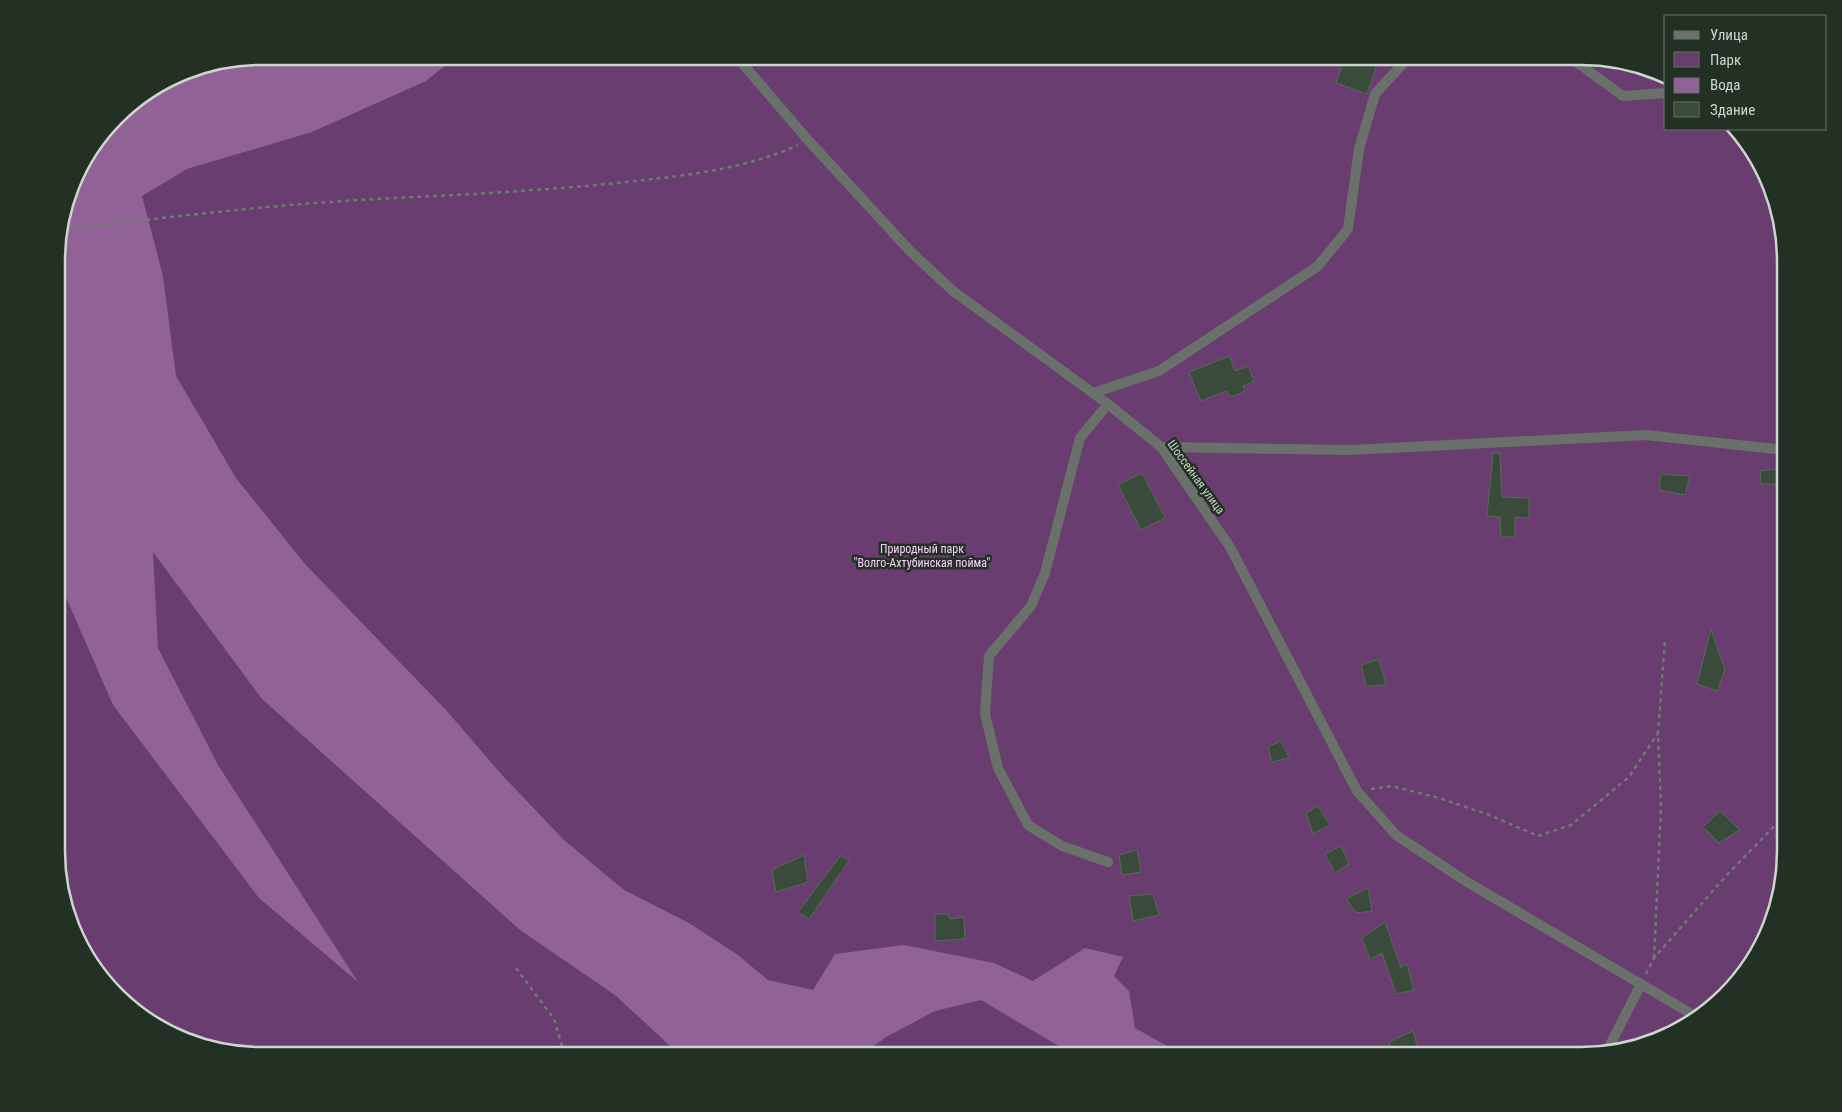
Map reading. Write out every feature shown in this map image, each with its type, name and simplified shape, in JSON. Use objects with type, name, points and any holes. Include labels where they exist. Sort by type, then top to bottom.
[{"type":"street","name":"Шоссейная улица","points":[[744,65],[877,217],[953,291],[1108,404],[1160,447],[1230,547],[1357,791],[1396,835],[1466,882],[1690,1014]]},
{"type":"street","points":[[1093,394],[1159,371],[1318,266],[1348,229],[1359,149],[1375,94],[1402,65]]},
{"type":"street","points":[[1580,65],[1623,96],[1664,93]]},
{"type":"street","points":[[1108,404],[1080,438],[1045,573],[1031,606],[989,656],[985,714],[998,768],[1028,825],[1062,846],[1108,862]]},
{"type":"street","points":[[1160,447],[1351,450],[1646,435],[1777,449]]},
{"type":"street","points":[[1610,1044],[1640,984]]},
{"type":"path","points":[[68,230],[178,215],[297,204],[542,190],[694,175],[768,159],[808,140]]},
{"type":"path","points":[[1654,958],[1661,807],[1658,733],[1665,640]]},
{"type":"path","points":[[1357,791],[1392,786],[1487,814],[1538,836],[1571,825],[1629,777],[1658,733]]},
{"type":"path","points":[[1640,984],[1654,958],[1725,877],[1777,823]]},
{"type":"path","points":[[516,968],[554,1020],[562,1047]]},
{"type":"green space","name":"Природный парк \"Волго-Ахтубинская пойма\"","points":[[249,65],[1593,65],[1644,75],[1664,84],[1664,130],[1726,130],[1744,152],[1767,198],[1777,249],[1777,863],[1767,914],[1751,949],[1728,980],[1710,998],[1679,1021],[1644,1037],[1593,1047],[249,1047],[198,1037],[163,1021],[132,998],[114,980],[91,949],[75,914],[65,863],[65,249],[69,223],[80,186],[91,163],[114,132],[132,114],[163,91],[198,75]]},
{"type":"water","points":[[249,65],[446,65],[426,81],[312,132],[187,169],[142,196],[163,276],[176,376],[236,478],[305,564],[446,710],[502,775],[564,840],[624,890],[689,923],[738,955],[768,980],[813,990],[835,954],[904,945],[994,963],[1033,981],[1085,948],[1123,957],[1114,976],[1129,991],[1135,1028],[1169,1047],[1060,1047],[981,1000],[935,1011],[886,1037],[872,1047],[671,1047],[615,995],[520,930],[262,699],[153,552],[158,648],[218,765],[358,982],[259,898],[113,705],[65,595],[65,249],[75,198],[91,163],[114,132],[132,114],[163,91],[198,75]]},
{"type":"building","points":[[1342,65],[1377,65],[1367,94],[1336,83]]},
{"type":"building","points":[[1229,356],[1235,371],[1248,366],[1254,381],[1243,386],[1245,391],[1231,397],[1226,391],[1201,401],[1189,372]]},
{"type":"building","points":[[1493,453],[1500,453],[1502,497],[1529,498],[1529,518],[1515,517],[1515,537],[1501,537],[1500,517],[1487,516]]},
{"type":"building","points":[[1777,469],[1777,484],[1761,484],[1760,471]]},
{"type":"building","points":[[1142,473],[1165,518],[1141,530],[1118,485]]},
{"type":"building","points":[[1661,474],[1690,476],[1685,495],[1659,490]]},
{"type":"building","points":[[1711,629],[1725,670],[1717,691],[1697,684]]},
{"type":"building","points":[[1379,659],[1386,685],[1366,686],[1361,665]]},
{"type":"building","points":[[1281,741],[1289,758],[1272,762],[1268,747]]},
{"type":"building","points":[[1318,806],[1330,825],[1313,834],[1306,813]]},
{"type":"building","points":[[1720,811],[1740,830],[1719,843],[1703,827]]},
{"type":"building","points":[[1341,846],[1349,864],[1335,873],[1325,854]]},
{"type":"building","points":[[1137,850],[1141,872],[1122,875],[1119,855]]},
{"type":"building","points":[[804,855],[808,882],[776,892],[772,870]]},
{"type":"building","points":[[841,855],[849,861],[809,919],[798,912]]},
{"type":"building","points":[[1368,888],[1372,911],[1356,913],[1346,899]]},
{"type":"building","points":[[1153,894],[1159,915],[1133,921],[1129,896]]},
{"type":"building","points":[[935,914],[948,914],[950,919],[964,917],[965,939],[935,941]]},
{"type":"building","points":[[1385,922],[1401,968],[1407,964],[1414,990],[1396,994],[1382,953],[1370,959],[1362,938]]},
{"type":"building","points":[[1413,1031],[1418,1047],[1391,1047],[1389,1042]]}]
